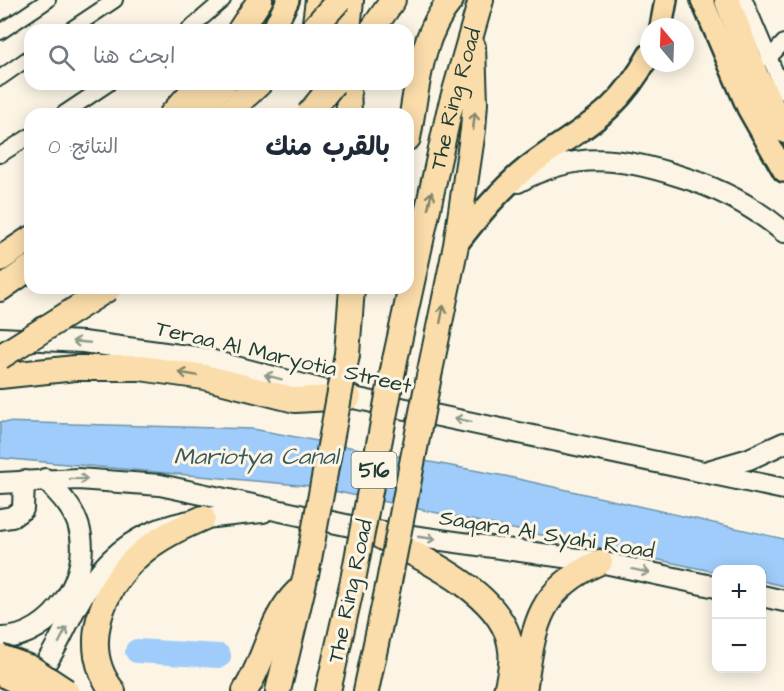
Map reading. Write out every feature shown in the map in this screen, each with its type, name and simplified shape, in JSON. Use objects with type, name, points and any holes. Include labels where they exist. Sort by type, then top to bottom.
[{"type":"highway","points":[[244,24],[260,0]]},
{"type":"highway","points":[[314,24],[318,0]]},
{"type":"highway","points":[[318,24],[339,0]]},
{"type":"highway","points":[[349,24],[351,0]]},
{"type":"highway","points":[[376,24],[393,0]]},
{"type":"highway","points":[[414,108],[425,47],[435,23],[451,0]]},
{"type":"highway","name":"The Ring Road","points":[[414,273],[449,112],[481,0]]},
{"type":"highway","points":[[727,0],[756,76],[784,130]]},
{"type":"highway","points":[[366,691],[456,245],[475,116],[472,28]]},
{"type":"highway","points":[[177,108],[194,90]]},
{"type":"highway","points":[[233,108],[252,90]]},
{"type":"highway","points":[[316,90],[318,108]]},
{"type":"highway","points":[[314,108],[328,90]]},
{"type":"highway","points":[[348,90],[349,108]]},
{"type":"highway","points":[[0,260],[24,243]]},
{"type":"highway","points":[[0,289],[24,272]]},
{"type":"highway","points":[[0,357],[100,294]]},
{"type":"highway","name":"The Ring Road","points":[[278,691],[305,578],[347,354],[354,294]]},
{"type":"highway","name":"The Ring Road","points":[[328,691],[353,580],[409,294]]},
{"type":"highway","points":[[0,376],[75,368],[140,368],[204,377],[295,400],[349,397]]},
{"type":"highway","points":[[113,691],[102,671],[96,639],[100,613],[106,600],[123,572],[140,554],[159,540],[203,518]]},
{"type":"highway","points":[[369,530],[442,570],[479,594],[491,608],[507,633],[511,648],[511,666],[506,691]]},
{"type":"highway","points":[[524,691],[530,654],[547,601],[572,575],[600,562]]},
{"type":"highway","points":[[244,691],[255,675],[276,621],[305,578]]},
{"type":"highway","points":[[1,644],[31,668],[66,691]]},
{"type":"highway","points":[[0,674],[37,691]]},
{"type":"main road","points":[[276,24],[288,0]]},
{"type":"main road","points":[[663,18],[666,0]]},
{"type":"main road","points":[[702,0],[748,108],[784,171]]},
{"type":"main road","points":[[456,245],[527,168],[610,110],[640,72]]},
{"type":"main road","points":[[200,108],[219,90]]},
{"type":"main road","points":[[499,196],[547,168],[583,160],[627,161],[721,190],[754,209],[784,232]]},
{"type":"main road","name":"Teraa Al Maryotia Street","points":[[0,338],[83,342],[202,358],[349,397],[704,472]]},
{"type":"main road","points":[[704,472],[749,459],[784,443]]},
{"type":"main road","points":[[704,472],[784,489]]},
{"type":"main road","points":[[1,644],[28,633],[49,620],[64,599],[79,570],[82,547],[79,526],[70,507],[45,479]]},
{"type":"main road","points":[[0,483],[45,479],[105,480],[160,485],[369,530]]},
{"type":"main road","points":[[0,519],[12,517],[23,508],[24,480]]},
{"type":"main road","points":[[10,691],[27,682],[44,668],[84,595],[117,554],[154,531],[203,518],[279,510]]},
{"type":"main road","name":"Saqara Al Syahi Road","points":[[369,530],[600,562],[712,586]]},
{"type":"main road","points":[[766,597],[784,601]]},
{"type":"main road","points":[[1,644],[12,650],[14,664],[11,679],[2,691]]},
{"type":"street","points":[[0,32],[48,0]]},
{"type":"street","points":[[79,24],[115,0]]},
{"type":"street","points":[[195,24],[223,0]]},
{"type":"street","points":[[746,0],[768,59],[784,92]]},
{"type":"street","points":[[768,59],[784,42]]},
{"type":"street","points":[[0,78],[24,61]]},
{"type":"street","points":[[72,108],[99,90]]},
{"type":"street","points":[[0,155],[24,139]]},
{"type":"water","name":"Mariotya Canal","points":[[0,422],[253,429],[505,476],[784,539],[784,586],[766,582],[766,565],[712,565],[712,571],[310,486],[0,458]]},
{"type":"waterway","points":[[137,651],[219,656]]}]
